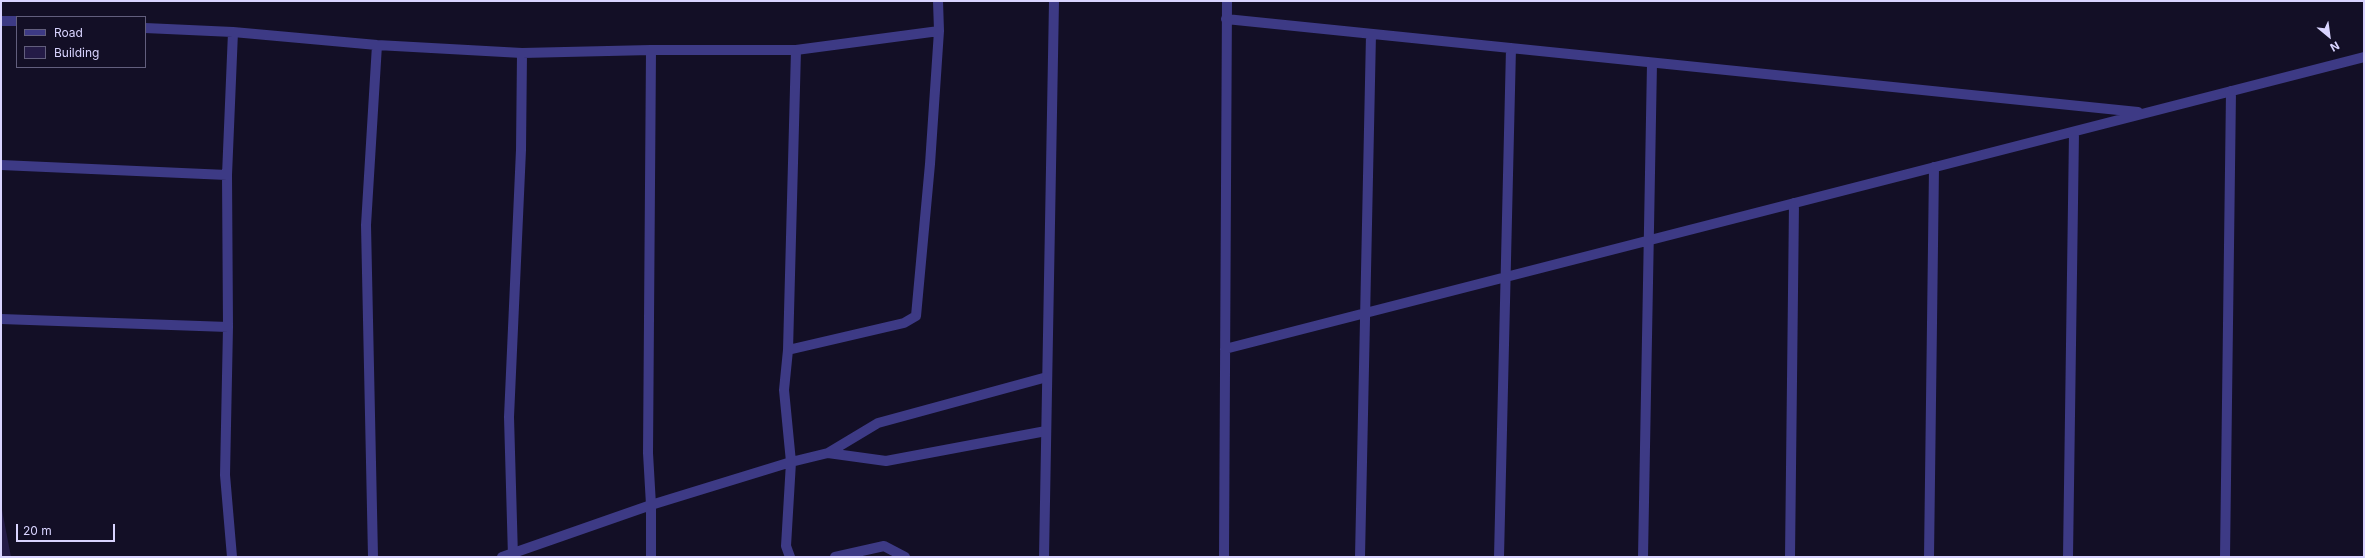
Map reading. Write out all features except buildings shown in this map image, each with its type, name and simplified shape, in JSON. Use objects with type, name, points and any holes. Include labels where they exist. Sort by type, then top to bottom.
[{"type":"street","points":[[788,350],[904,323],[916,316],[930,164],[939,31],[938,1]]},
{"type":"street","points":[[1044,557],[1054,1]]},
{"type":"street","points":[[1224,557],[1226,1]]},
{"type":"street","points":[[1226,19],[2145,113]]},
{"type":"street","points":[[1,21],[16,22]]},
{"type":"street","points":[[146,28],[233,32],[377,45],[522,52],[796,50],[939,31]]},
{"type":"street","points":[[232,557],[225,475],[228,327],[227,175],[233,32]]},
{"type":"street","points":[[1360,557],[1371,34]]},
{"type":"street","points":[[373,557],[366,224],[377,45]]},
{"type":"street","points":[[1499,557],[1511,48]]},
{"type":"street","points":[[651,50],[648,453],[651,505],[651,557]]},
{"type":"street","points":[[790,557],[786,546],[790,462],[784,390],[788,350],[796,50]]},
{"type":"street","points":[[513,555],[509,417],[521,150],[522,52]]},
{"type":"street","points":[[1225,349],[2074,132],[2364,56]]},
{"type":"street","points":[[1643,557],[1652,63]]},
{"type":"street","points":[[2225,557],[2231,91]]},
{"type":"street","points":[[2068,557],[2074,132]]},
{"type":"street","points":[[1,165],[227,175]]},
{"type":"street","points":[[1929,557],[1934,167]]},
{"type":"street","points":[[1790,557],[1794,203]]},
{"type":"street","points":[[1,319],[228,327]]},
{"type":"street","points":[[502,557],[513,555],[651,505],[790,462],[828,453],[878,422],[1047,377]]},
{"type":"street","points":[[828,453],[886,461],[1046,431]]},
{"type":"street","points":[[835,557],[884,546],[905,557]]}]
